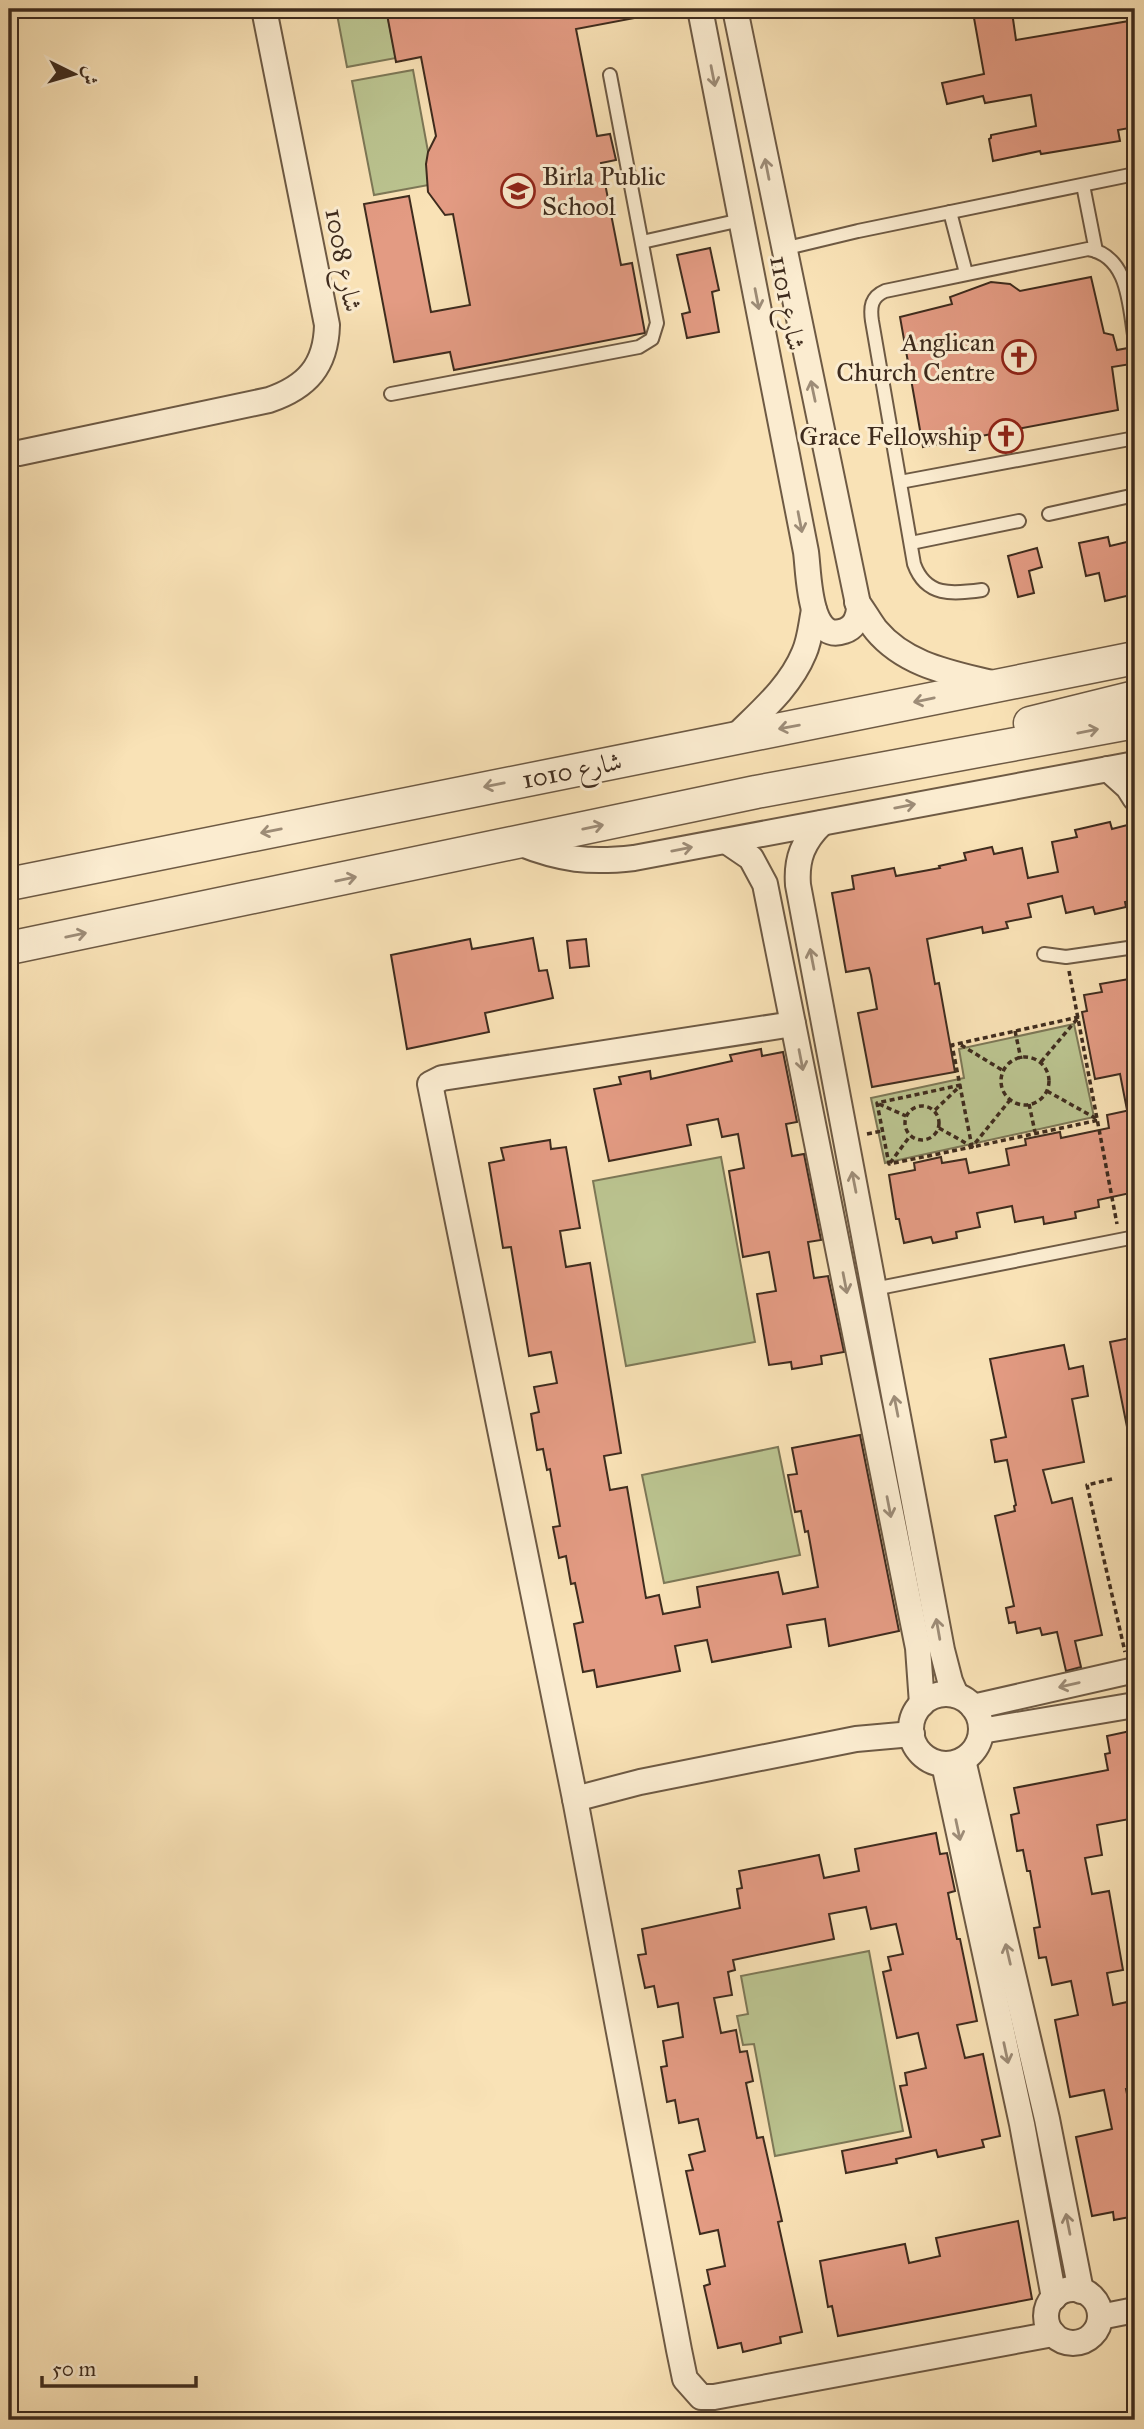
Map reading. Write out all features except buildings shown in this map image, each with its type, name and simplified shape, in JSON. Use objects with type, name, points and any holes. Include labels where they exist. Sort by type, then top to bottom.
[{"type":"street","name":"شارع 1008","points":[[9,453],[269,400],[296,388],[317,367],[323,354],[327,325],[264,9]]},
{"type":"street","name":"شارع 1101","points":[[700,9],[803,539],[814,610],[806,650],[794,671],[780,692],[735,737]]},
{"type":"street","name":"شارع 1101","points":[[736,9],[783,249],[858,602],[877,631],[899,652],[929,667],[997,684]]},
{"type":"street","points":[[814,610],[815,617],[823,628],[830,632],[844,631],[855,623],[858,602]]},
{"type":"street","name":"شارع 1010","points":[[9,884],[1135,658]]},
{"type":"street","points":[[969,753],[1005,733],[1042,719],[1135,697]]},
{"type":"street","points":[[9,948],[756,792],[1135,722]]},
{"type":"street","points":[[519,843],[546,854],[605,862],[1135,764]]},
{"type":"street","points":[[1108,769],[1128,787],[1135,798]]},
{"type":"street","points":[[822,823],[808,838],[799,857],[797,871],[800,896],[945,1666],[970,1711],[976,1747],[953,1762],[934,1762],[919,1751],[912,1734],[915,1713],[932,1697],[943,1694],[970,1711],[1135,1705]]},
{"type":"street","points":[[726,841],[751,858],[759,870],[768,898],[918,1648],[922,1704]]},
{"type":"street","points":[[9,895],[65,872]]},
{"type":"street","points":[[768,898],[783,887],[790,888],[800,896]]},
{"type":"street","points":[[793,1024],[442,1078],[430,1084],[575,1799],[685,2379],[701,2397],[714,2397],[1053,2334],[1069,2343],[1078,2343],[1094,2334],[1100,2317],[1099,2307],[1094,2299],[1081,2291],[1067,2290],[1054,2298],[1047,2318],[1053,2334]]},
{"type":"street","points":[[970,1711],[1132,1671]]},
{"type":"street","points":[[575,1799],[640,1782],[856,1739],[912,1734]]},
{"type":"street","points":[[953,1762],[1047,2119],[1081,2291]]},
{"type":"street","points":[[953,1762],[1054,2298]]},
{"type":"street","points":[[1100,2317],[1135,2310]]},
{"type":"lane","points":[[391,394],[646,344],[656,331],[657,323],[610,75]]},
{"type":"lane","points":[[783,249],[1135,174]]},
{"type":"lane","points":[[1083,185],[1096,251]]},
{"type":"lane","points":[[950,212],[966,274]]},
{"type":"lane","points":[[642,242],[741,220]]},
{"type":"lane","points":[[982,590],[945,593],[918,576],[870,309],[873,300],[885,291],[1080,250],[1096,251],[1117,264],[1122,276],[1135,341]]},
{"type":"lane","points":[[900,482],[1135,438]]},
{"type":"lane","points":[[1049,514],[1135,495]]},
{"type":"lane","points":[[911,543],[1019,521]]},
{"type":"lane","points":[[1044,954],[1066,957],[1135,947]]},
{"type":"lane","points":[[874,1289],[1135,1237]]},
{"type":"path","points":[[1066,957],[1120,1240]]},
{"type":"path","points":[[972,1147],[952,1045],[1079,1017]]},
{"type":"path","points":[[1041,1062],[1079,1017]]},
{"type":"path","points":[[1015,1031],[1021,1059]]},
{"type":"path","points":[[959,1044],[1002,1070]]},
{"type":"path","points":[[1021,1059],[1041,1062],[1048,1076],[1048,1091],[1029,1104],[1017,1104],[1010,1100],[1002,1088],[1002,1070],[1009,1063],[1021,1059]]},
{"type":"path","points":[[877,1103],[961,1085]]},
{"type":"path","points":[[935,1110],[961,1085]]},
{"type":"path","points":[[1048,1091],[1099,1120]]},
{"type":"path","points":[[916,1095],[918,1107]]},
{"type":"path","points":[[972,1147],[1010,1100]]},
{"type":"path","points":[[877,1103],[906,1115]]},
{"type":"path","points":[[877,1103],[889,1164]]},
{"type":"path","points":[[1029,1104],[1035,1133]]},
{"type":"path","points":[[918,1107],[935,1110],[939,1128],[931,1137],[924,1139],[910,1136],[906,1130],[906,1115],[918,1107]]},
{"type":"path","points":[[889,1164],[1099,1120]]},
{"type":"path","points":[[939,1128],[972,1147]]},
{"type":"path","points":[[889,1164],[910,1136]]},
{"type":"path","points":[[1112,1479],[1087,1485],[1132,1671]]},
{"type":"green space","points":[[336,9],[386,9],[396,58],[347,67]]},
{"type":"green space","points":[[413,70],[434,184],[374,195],[352,81]]},
{"type":"green space","points":[[1074,1024],[1094,1117],[885,1163],[871,1098],[964,1078],[959,1049]]},
{"type":"green space","points":[[721,1157],[755,1342],[626,1366],[593,1181]]},
{"type":"green space","points":[[778,1447],[800,1555],[664,1583],[642,1475]]},
{"type":"green space","points":[[869,1951],[903,2131],[775,2156],[754,2044],[743,2045],[737,2016],[748,2014],[741,1976]]},
{"type":"place","name":"Birla Public School","points":[[518,191]]},
{"type":"place","name":"Anglican Church Centre","points":[[1019,357]]},
{"type":"place","name":"Grace Fellowship","points":[[1006,436]]}]
